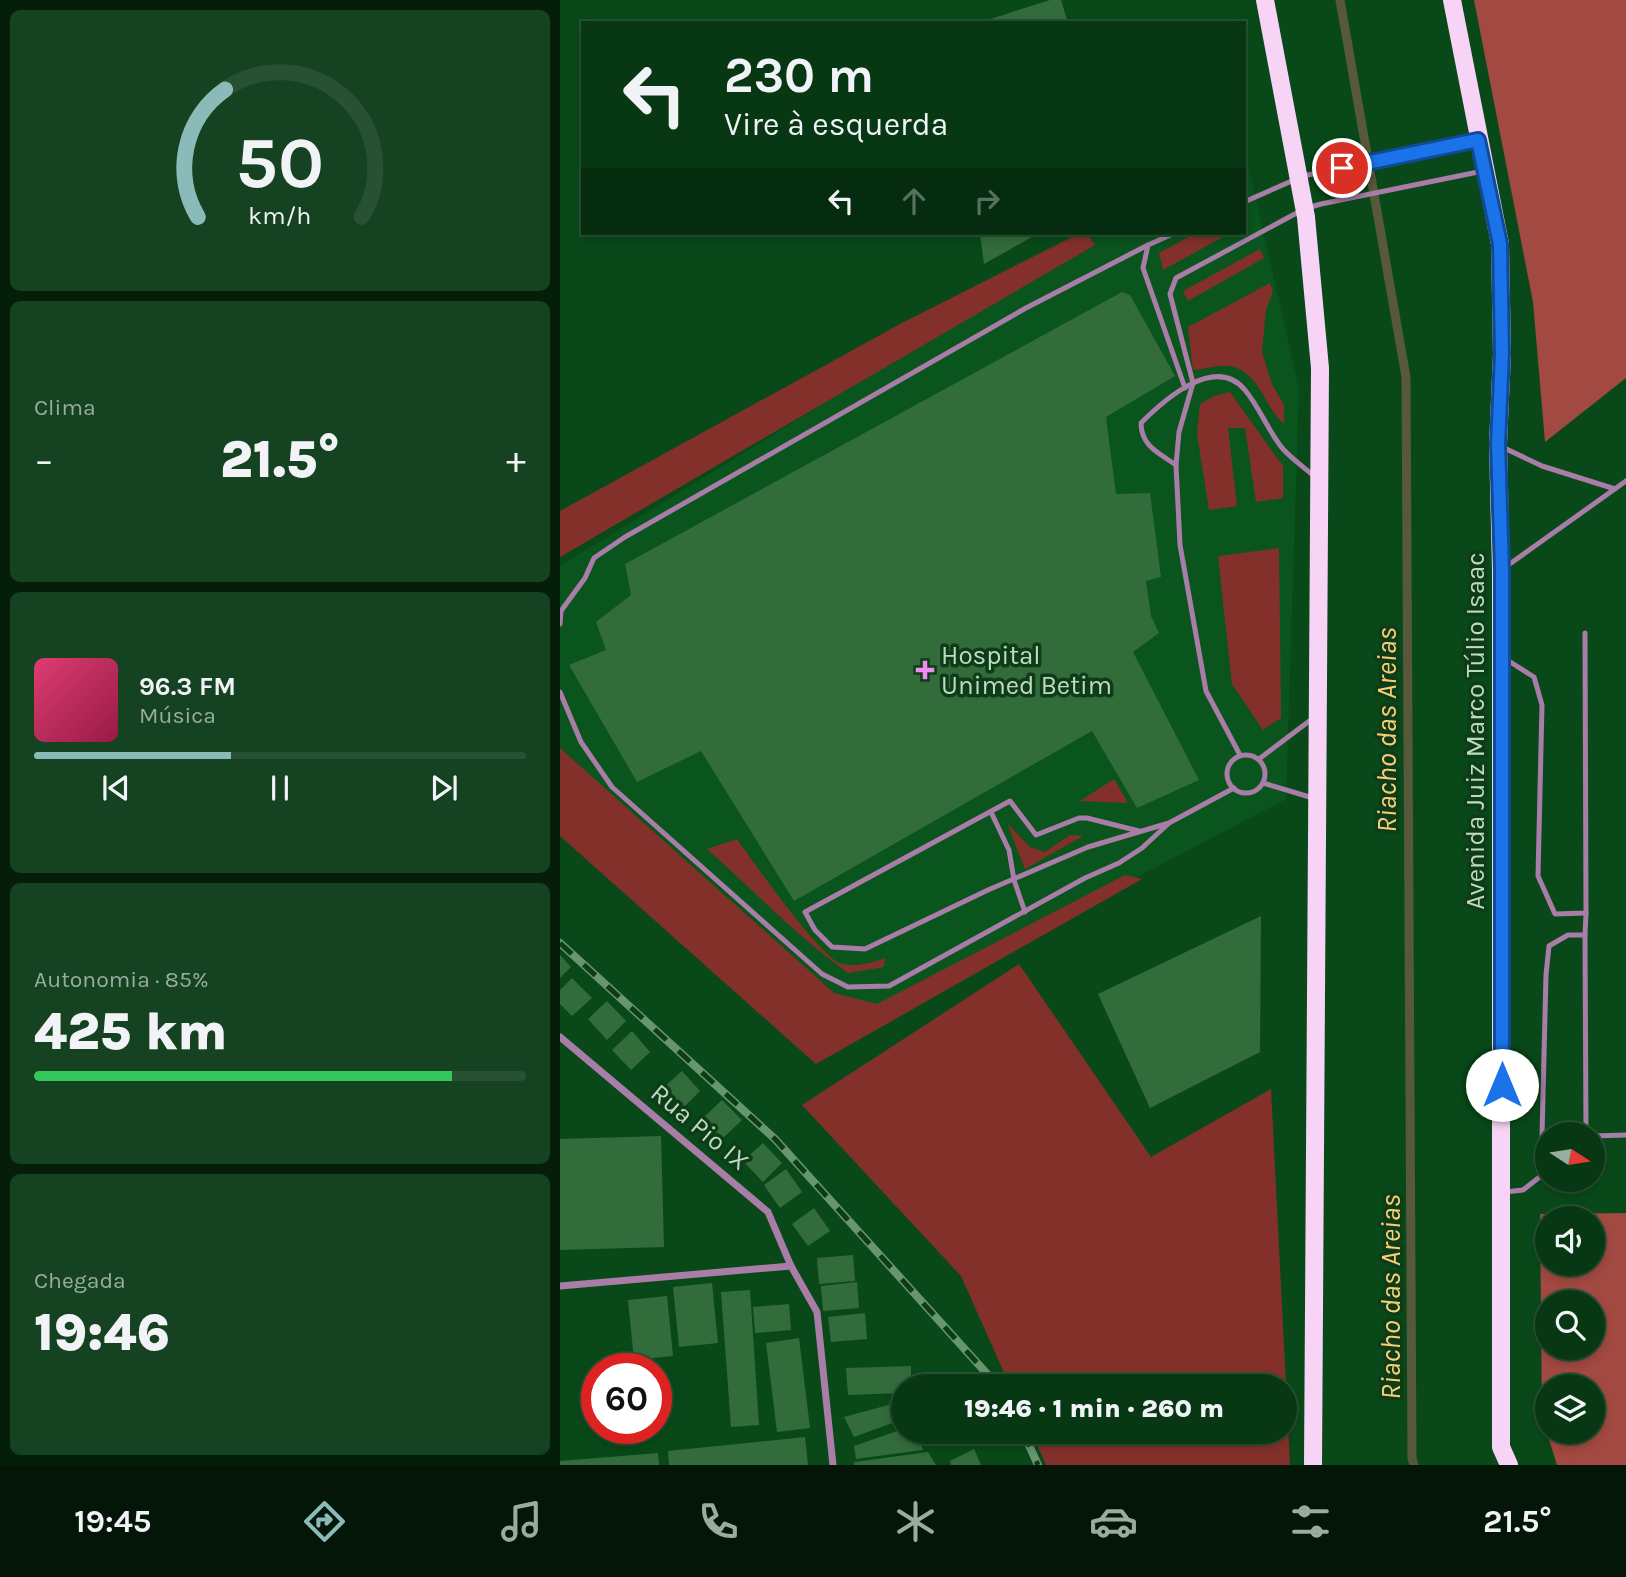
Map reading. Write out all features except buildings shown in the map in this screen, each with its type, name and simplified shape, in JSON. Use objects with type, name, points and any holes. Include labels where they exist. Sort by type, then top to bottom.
[{"type":"main road","points":[[1265,0],[1308,175],[1313,207],[1320,368],[1313,1465]]},
{"type":"main road","name":"Avenida Juiz Marco Túlio Isaac","points":[[1452,0],[1500,244],[1502,361],[1498,444],[1502,570],[1502,1447],[1509,1465]]},
{"type":"street","name":"Rua Pio IX","points":[[560,1037],[768,1212],[791,1266],[817,1312],[833,1465]]},
{"type":"street","points":[[560,1286],[791,1266]]},
{"type":"lane","points":[[1246,201],[1308,175],[1478,140]]},
{"type":"lane","points":[[1240,755],[1206,691],[1180,545],[1176,464],[1179,432],[1193,383],[1170,294],[1176,278],[1313,207],[1485,171]]},
{"type":"lane","points":[[560,624],[561,611],[585,578],[594,558],[625,537],[1026,308],[1170,235]]},
{"type":"lane","points":[[1148,245],[1143,268],[1185,388]]},
{"type":"lane","points":[[1176,464],[1148,446],[1141,433],[1141,423],[1185,388],[1215,375],[1231,379],[1244,388],[1283,449],[1319,481]]},
{"type":"lane","points":[[1498,444],[1542,466],[1615,489]]},
{"type":"lane","points":[[1502,570],[1626,481]]},
{"type":"lane","points":[[1585,633],[1586,1122]]},
{"type":"lane","points":[[1502,657],[1534,677],[1542,705],[1538,876],[1556,914],[1586,913]]},
{"type":"lane","points":[[560,692],[581,742],[612,787],[822,974],[848,987],[889,986],[1130,856],[1169,823]]},
{"type":"lane","points":[[1259,759],[1318,715]]},
{"type":"lane","points":[[1240,755],[1259,759],[1264,766],[1263,782],[1257,789],[1241,792],[1234,788],[1228,780],[1232,761],[1240,755]]},
{"type":"lane","points":[[1263,782],[1317,799]]},
{"type":"lane","points":[[1139,831],[1079,818],[1036,835],[1010,801],[805,912],[816,930],[832,947],[865,949],[988,890],[1088,847],[1169,823],[1234,788]]},
{"type":"lane","points":[[991,812],[1009,850],[1014,880],[1025,912]]},
{"type":"lane","points":[[1502,1192],[1523,1190],[1541,1176],[1549,946],[1568,935],[1585,935]]},
{"type":"lane","points":[[1605,1136],[1626,1135]]},
{"type":"shaded area","points":[[1474,0],[1626,0],[1626,378],[1545,442],[1533,302]]},
{"type":"shaded area","name":"Hospital Unimed Betim","points":[[1246,157],[1299,388],[1286,799],[863,1021],[560,774],[560,566],[1097,235],[1246,235]]},
{"type":"shaded area","points":[[1076,235],[1088,235],[1095,245],[560,557],[560,511],[902,323]]},
{"type":"shaded area","points":[[1192,235],[1226,235],[1163,270],[1159,253]]},
{"type":"shaded area","points":[[1260,249],[1264,258],[1188,301],[1183,291]]},
{"type":"shaded area","points":[[1270,283],[1273,291],[1266,310],[1262,352],[1272,384],[1284,405],[1284,424],[1254,381],[1238,368],[1223,366],[1193,370],[1188,327]]},
{"type":"shaded area","points":[[1230,392],[1283,466],[1283,498],[1256,502],[1245,428],[1228,428],[1237,506],[1209,510],[1197,434],[1200,404],[1214,396]]},
{"type":"shaded area","points":[[1279,548],[1281,718],[1263,730],[1232,684],[1218,556]]},
{"type":"shaded area","points":[[560,748],[834,993],[877,1004],[1125,875],[1142,879],[816,1064],[560,836]]},
{"type":"shaded area","points":[[1114,779],[1128,803],[1080,801]]},
{"type":"shaded area","points":[[1007,823],[1030,847],[1045,852],[1070,835],[1083,836],[1025,869]]},
{"type":"shaded area","points":[[737,839],[788,908],[832,958],[842,964],[853,965],[885,958],[884,967],[848,973],[793,929],[707,849]]},
{"type":"shaded area","points":[[1019,964],[1151,1157],[1271,1089],[1285,1374],[1005,1374],[961,1276],[802,1105]]},
{"type":"shaded area","points":[[1605,1213],[1626,1213],[1626,1465],[1557,1465],[1550,1444],[1605,1444],[1605,1374],[1542,1374],[1541,1360],[1605,1360],[1605,1290],[1541,1290],[1541,1276],[1605,1276]]},
{"type":"shaded area","points":[[1036,1444],[1289,1444],[1290,1465],[1046,1465]]},
{"type":"waterway","name":"Riacho das Areias","points":[[1340,0],[1406,377],[1414,1465]]},
{"type":"railway","points":[[560,943],[775,1139],[987,1374]]},
{"type":"railway","points":[[1028,1444],[1038,1465]]},
{"type":"place","name":"Hospital Unimed Betim","points":[[925,670]]},
{"type":"route","points":[[1342,168],[1478,140],[1500,244],[1502,354],[1498,444],[1502,570],[1502,1085]]}]
